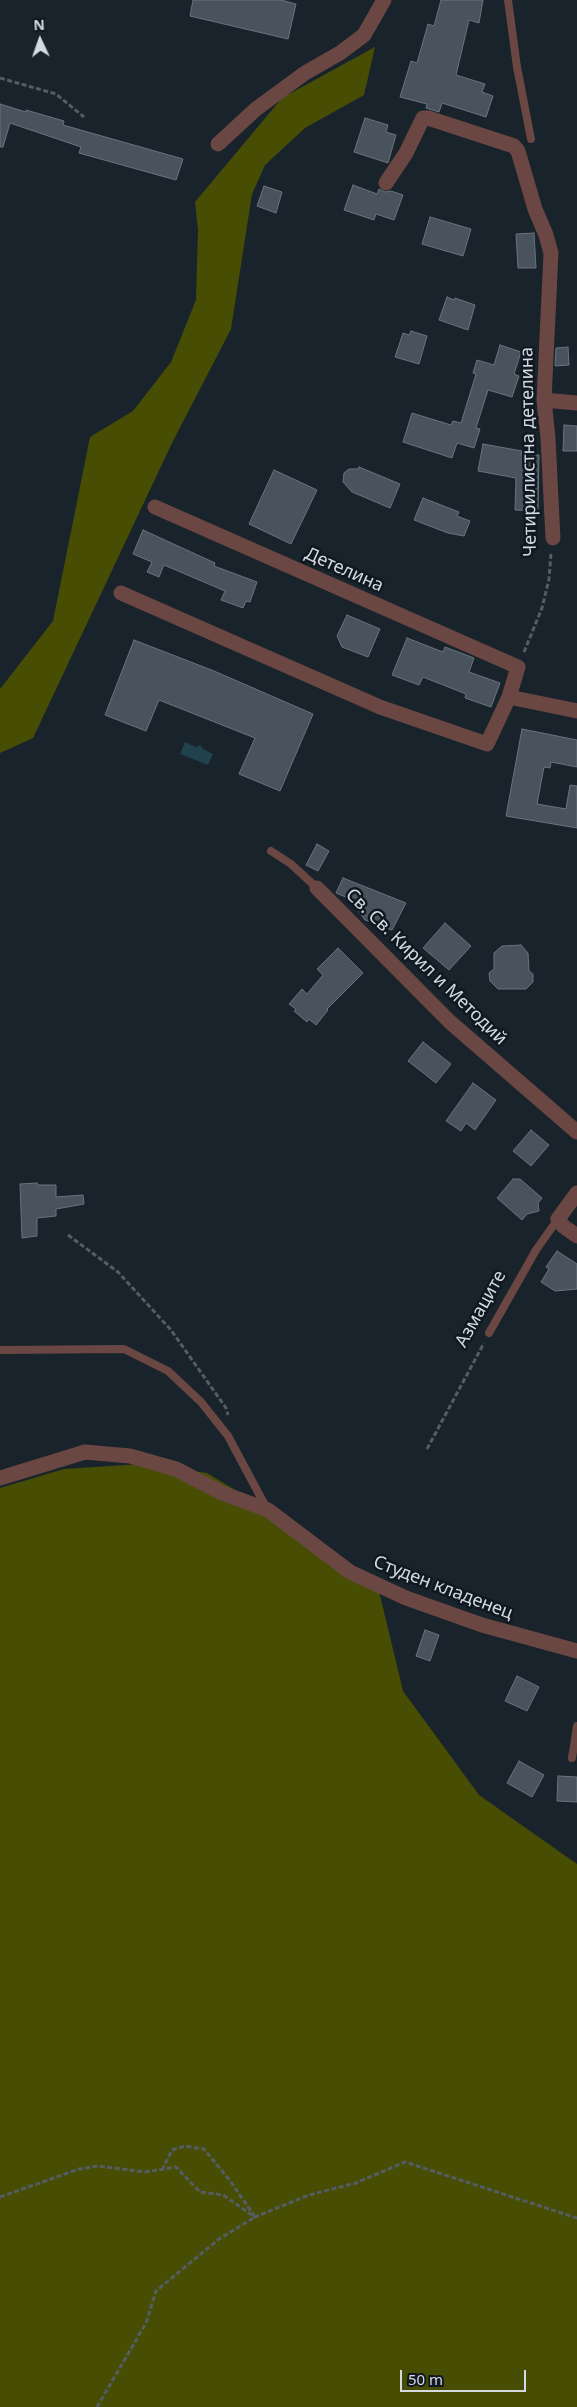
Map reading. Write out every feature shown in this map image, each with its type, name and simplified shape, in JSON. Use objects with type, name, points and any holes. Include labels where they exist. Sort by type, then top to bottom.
[{"type":"street","points":[[218,144],[256,109],[305,73],[340,53],[364,34],[384,0]]},
{"type":"street","name":"Четирилистна детелина","points":[[386,183],[406,153],[423,118],[514,146],[518,151],[535,209],[551,253],[544,400],[548,438],[552,538]]},
{"type":"street","points":[[544,400],[577,403]]},
{"type":"street","name":"Детелина","points":[[155,507],[518,666]]},
{"type":"street","points":[[121,594],[380,707],[487,744],[508,697],[518,666]]},
{"type":"street","points":[[508,697],[577,711]]},
{"type":"street","name":"Св. Св. Кирил и Методий","points":[[317,888],[450,1022],[577,1132]]},
{"type":"street","name":"Азмаците","points":[[558,1219],[577,1193]]},
{"type":"street","points":[[558,1219],[563,1226],[577,1236]]},
{"type":"street","name":"Студен кладенец","points":[[0,1478],[85,1452],[130,1456],[176,1469],[222,1493],[268,1510],[350,1572],[406,1598],[475,1623],[577,1651]]},
{"type":"lane","points":[[508,0],[517,67],[531,139]]},
{"type":"lane","points":[[272,851],[292,864],[317,888]]},
{"type":"lane","name":"Азмаците","points":[[488,1333],[536,1250],[558,1219]]},
{"type":"lane","points":[[0,1350],[124,1349],[168,1371],[200,1402],[228,1436],[268,1510]]},
{"type":"lane","points":[[572,1758],[577,1726]]},
{"type":"path","points":[[0,78],[56,94],[84,117]]},
{"type":"path","name":"Четирилистна детелина","points":[[518,666],[542,608],[550,579],[552,538]]},
{"type":"path","points":[[68,1235],[118,1272],[171,1330],[226,1408],[229,1417]]},
{"type":"path","name":"Азмаците","points":[[427,1449],[488,1333]]},
{"type":"path","points":[[162,2169],[172,2150],[185,2146],[204,2149],[232,2182],[255,2216]]},
{"type":"path","points":[[97,2407],[146,2323],[156,2291],[219,2239],[255,2216],[309,2195],[356,2183],[405,2162],[577,2218]]},
{"type":"path","points":[[0,2197],[79,2169],[98,2166],[145,2172],[176,2167],[200,2192],[223,2195],[255,2216]]},
{"type":"green space","points":[[375,47],[364,95],[305,128],[265,165],[252,194],[231,329],[172,443],[33,738],[0,753],[0,689],[53,621],[90,437],[133,411],[171,362],[196,300],[198,230],[195,202],[282,98]]},
{"type":"green space","points":[[142,1464],[207,1473],[289,1522],[378,1587],[403,1691],[479,1795],[577,1864],[577,2407],[0,2407],[0,1488],[64,1469]]},
{"type":"water","points":[[185,742],[196,747],[200,745],[203,749],[213,754],[208,765],[180,754]]},
{"type":"building","points":[[193,0],[281,0],[296,4],[288,39],[190,16]]},
{"type":"building","points":[[441,0],[483,0],[479,23],[469,20],[456,75],[485,84],[482,92],[493,96],[486,117],[442,103],[439,112],[426,108],[427,104],[400,97],[411,61],[417,63],[428,24],[434,26]]},
{"type":"building","points":[[0,104],[64,121],[63,125],[183,159],[176,180],[79,153],[81,147],[10,123],[3,147],[0,147]]},
{"type":"building","points":[[365,118],[388,125],[386,132],[396,135],[388,163],[354,152]]},
{"type":"building","points":[[353,185],[377,194],[379,189],[403,195],[394,220],[376,214],[374,220],[344,210]]},
{"type":"building","points":[[264,186],[282,192],[276,213],[257,206]]},
{"type":"building","points":[[430,217],[471,229],[463,256],[422,244]]},
{"type":"building","points":[[534,233],[536,268],[518,268],[516,234]]},
{"type":"building","points":[[447,297],[475,305],[468,330],[439,320]]},
{"type":"building","points":[[411,331],[427,336],[419,364],[395,357],[403,333],[409,335]]},
{"type":"building","points":[[500,345],[521,352],[514,374],[519,376],[512,397],[488,390],[476,428],[480,429],[474,448],[457,443],[452,458],[403,442],[412,413],[451,425],[453,421],[461,423],[476,374],[473,373],[477,360],[494,365]]},
{"type":"building","points":[[568,347],[569,365],[555,366],[556,348]]},
{"type":"building","points":[[564,425],[577,426],[577,451],[563,451]]},
{"type":"building","points":[[483,444],[522,451],[521,455],[539,455],[538,511],[515,510],[516,478],[478,471]]},
{"type":"building","points":[[359,467],[400,484],[390,508],[352,492],[343,482],[344,473],[349,469],[358,469]]},
{"type":"building","points":[[274,470],[317,490],[291,544],[249,524]]},
{"type":"building","points":[[423,498],[459,512],[457,516],[470,521],[464,536],[448,533],[414,520]]},
{"type":"building","points":[[143,530],[215,563],[214,566],[257,582],[250,602],[246,601],[243,608],[221,600],[225,591],[164,565],[159,577],[147,572],[152,562],[133,554]]},
{"type":"building","points":[[347,615],[380,629],[368,657],[342,647],[337,636]]},
{"type":"building","points":[[407,638],[443,652],[445,647],[474,658],[469,672],[500,683],[491,707],[465,698],[466,694],[423,677],[419,685],[392,675]]},
{"type":"building","points":[[134,640],[214,671],[313,714],[280,791],[239,774],[255,738],[159,700],[146,731],[105,715]]},
{"type":"building","points":[[522,729],[577,740],[577,767],[551,762],[550,768],[544,767],[537,804],[566,809],[570,785],[577,786],[577,828],[506,816]]},
{"type":"building","points":[[317,844],[329,851],[318,871],[306,865]]},
{"type":"building","points":[[343,878],[406,903],[392,930],[365,920],[348,898],[336,893]]},
{"type":"building","points":[[445,923],[471,946],[449,970],[423,948]]},
{"type":"building","points":[[521,945],[528,953],[529,971],[533,974],[533,982],[526,989],[498,989],[490,981],[489,973],[494,969],[494,953],[502,946]]},
{"type":"building","points":[[338,948],[363,973],[327,1009],[316,1025],[309,1019],[307,1022],[289,1004],[302,989],[307,994],[323,975],[317,969]]},
{"type":"building","points":[[423,1042],[451,1064],[436,1083],[408,1061]]},
{"type":"building","points":[[473,1083],[496,1100],[475,1130],[466,1123],[461,1131],[446,1121]]},
{"type":"building","points":[[531,1130],[549,1145],[531,1166],[513,1151]]},
{"type":"building","points":[[513,1179],[520,1179],[542,1198],[538,1203],[539,1211],[527,1214],[522,1220],[497,1198]]},
{"type":"building","points":[[37,1183],[38,1185],[56,1185],[56,1197],[83,1195],[84,1204],[56,1209],[56,1216],[37,1218],[37,1236],[22,1238],[20,1184]]},
{"type":"building","points":[[557,1251],[577,1264],[577,1289],[555,1291],[541,1282],[549,1269],[546,1267]]},
{"type":"building","points":[[425,1630],[439,1635],[430,1661],[416,1656]]},
{"type":"building","points":[[517,1676],[539,1687],[527,1711],[505,1701]]},
{"type":"building","points":[[519,1761],[544,1775],[532,1797],[507,1783]]},
{"type":"building","points":[[558,1776],[577,1777],[577,1802],[557,1801]]}]
